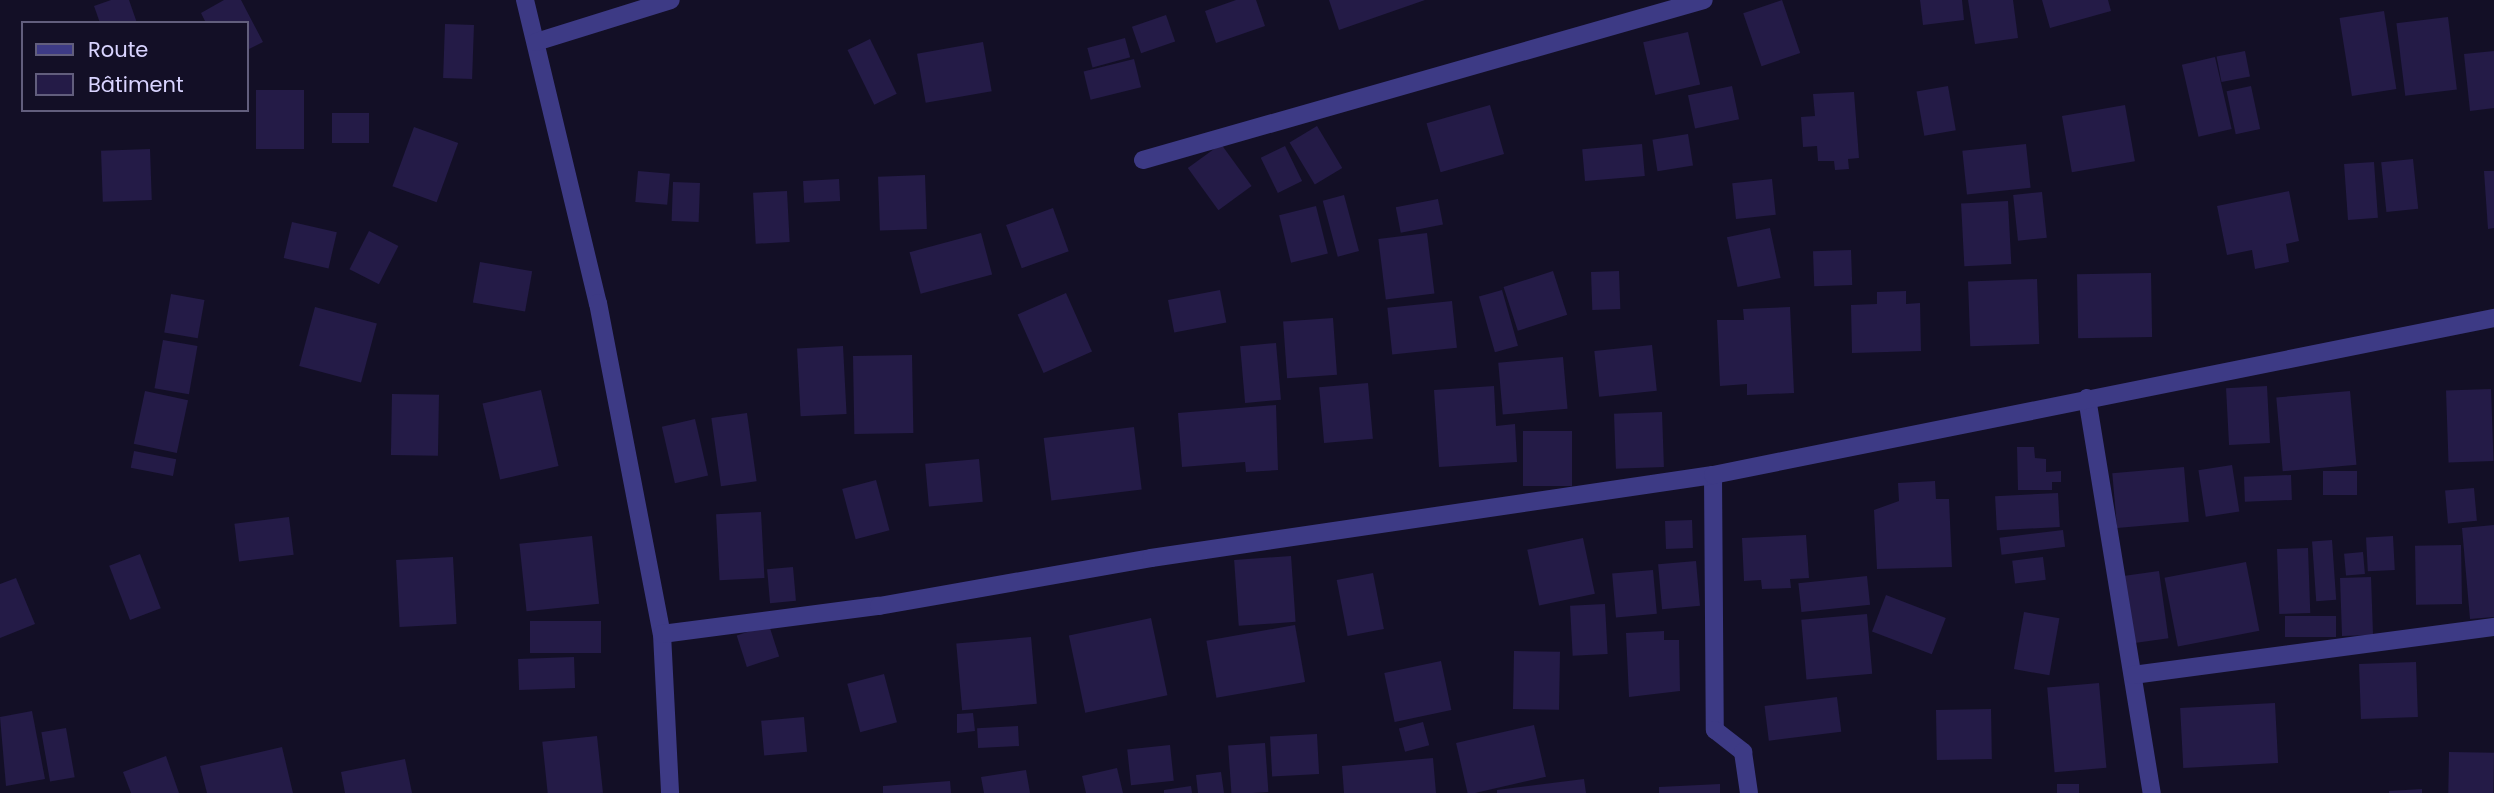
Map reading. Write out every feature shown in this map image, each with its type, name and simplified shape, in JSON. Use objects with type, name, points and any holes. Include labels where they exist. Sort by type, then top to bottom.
[{"type":"street","points":[[525,0],[598,303],[662,634],[670,793]]},
{"type":"street","points":[[536,42],[671,0]]},
{"type":"street","points":[[1143,160],[1704,0]]},
{"type":"street","points":[[662,634],[880,607],[1151,558],[1713,475],[2494,318]]},
{"type":"street","points":[[2087,398],[2152,793]]},
{"type":"street","points":[[1713,475],[1715,730],[1743,752],[1749,793]]},
{"type":"street","points":[[2133,676],[2494,627]]},
{"type":"building","points":[[111,0],[129,0],[136,21],[99,21],[94,6]]},
{"type":"building","points":[[224,0],[241,0],[263,42],[248,50],[248,21],[205,21],[201,13]]},
{"type":"building","points":[[1236,0],[1256,0],[1265,26],[1216,43],[1205,11]]},
{"type":"building","points":[[1329,0],[1425,0],[1339,30]]},
{"type":"building","points":[[1782,0],[1800,53],[1761,66],[1743,13]]},
{"type":"building","points":[[1920,0],[1962,0],[1964,20],[1923,25]]},
{"type":"building","points":[[1968,0],[2013,0],[2018,38],[1975,44]]},
{"type":"building","points":[[2042,0],[2108,0],[2111,11],[2050,28]]},
{"type":"building","points":[[2384,11],[2396,89],[2352,96],[2340,18]]},
{"type":"building","points":[[1166,15],[1175,41],[1141,53],[1132,27]]},
{"type":"building","points":[[2448,17],[2457,89],[2405,96],[2396,23]]},
{"type":"building","points":[[445,24],[474,25],[472,79],[443,78]]},
{"type":"building","points":[[1688,32],[1700,85],[1655,95],[1643,42]]},
{"type":"building","points":[[1125,38],[1130,57],[1093,67],[1087,48]]},
{"type":"building","points":[[870,39],[897,94],[874,105],[848,50]]},
{"type":"building","points":[[983,42],[992,91],[926,103],[917,54]]},
{"type":"building","points":[[2245,51],[2250,77],[2221,82],[2217,57]]},
{"type":"building","points":[[2494,51],[2494,108],[2470,111],[2464,54]]},
{"type":"building","points":[[2215,57],[2232,129],[2199,137],[2182,65]]},
{"type":"building","points":[[1134,59],[1141,87],[1091,100],[1084,72]]},
{"type":"building","points":[[1732,86],[1739,119],[1695,129],[1688,95]]},
{"type":"building","points":[[1948,86],[1956,130],[1924,136],[1916,92]]},
{"type":"building","points":[[2251,86],[2260,129],[2236,134],[2227,91]]},
{"type":"building","points":[[256,90],[304,90],[304,149],[256,149]]},
{"type":"building","points":[[1854,92],[1859,158],[1848,159],[1849,169],[1835,170],[1834,161],[1818,161],[1817,146],[1803,147],[1801,117],[1815,116],[1813,94]]},
{"type":"building","points":[[1490,105],[1504,154],[1441,172],[1427,123]]},
{"type":"building","points":[[2125,105],[2135,161],[2072,172],[2062,116]]},
{"type":"building","points":[[332,113],[369,113],[369,143],[332,143]]},
{"type":"building","points":[[1317,126],[1342,168],[1315,184],[1290,142]]},
{"type":"building","points":[[414,127],[458,143],[437,202],[392,186]]},
{"type":"building","points":[[1688,134],[1693,166],[1657,171],[1652,140]]},
{"type":"building","points":[[1221,144],[1252,186],[1218,210],[1188,168]]},
{"type":"building","points":[[1642,144],[1645,176],[1585,181],[1582,149]]},
{"type":"building","points":[[2026,144],[2031,188],[1967,194],[1962,151]]},
{"type":"building","points":[[1285,146],[1302,181],[1278,193],[1261,158]]},
{"type":"building","points":[[150,149],[152,200],[103,202],[101,151]]},
{"type":"building","points":[[2413,159],[2418,209],[2386,212],[2381,162]]},
{"type":"building","points":[[2374,162],[2378,218],[2348,220],[2344,164]]},
{"type":"building","points":[[638,171],[670,174],[667,205],[635,202]]},
{"type":"building","points":[[2484,171],[2494,171],[2494,228],[2488,229]]},
{"type":"building","points":[[925,175],[927,229],[880,231],[878,177]]},
{"type":"building","points":[[839,179],[840,201],[804,203],[803,181]]},
{"type":"building","points":[[1772,179],[1776,215],[1736,219],[1732,183]]},
{"type":"building","points":[[673,182],[700,183],[699,222],[672,221]]},
{"type":"building","points":[[787,191],[790,242],[756,244],[753,193]]},
{"type":"building","points":[[2289,191],[2299,241],[2286,244],[2289,262],[2255,269],[2252,250],[2227,255],[2217,206]]},
{"type":"building","points":[[2042,192],[2047,238],[2018,241],[2013,195]]},
{"type":"building","points":[[1344,195],[1359,251],[1338,257],[1323,201]]},
{"type":"building","points":[[1438,199],[1443,225],[1401,233],[1396,207]]},
{"type":"building","points":[[2008,201],[2011,264],[1964,266],[1961,203]]},
{"type":"building","points":[[1316,206],[1328,254],[1291,263],[1279,215]]},
{"type":"building","points":[[1053,208],[1069,251],[1022,268],[1006,225]]},
{"type":"building","points":[[292,222],[337,232],[328,268],[284,258]]},
{"type":"building","points":[[1770,228],[1781,278],[1738,287],[1727,237]]},
{"type":"building","points":[[369,231],[398,246],[379,284],[349,269]]},
{"type":"building","points":[[981,233],[992,275],[921,294],[910,252]]},
{"type":"building","points":[[1427,233],[1434,294],[1386,300],[1378,239]]},
{"type":"building","points":[[1851,250],[1852,285],[1814,286],[1813,251]]},
{"type":"building","points":[[480,262],[532,271],[525,312],[473,302]]},
{"type":"building","points":[[1553,271],[1567,315],[1518,331],[1504,287]]},
{"type":"building","points":[[1619,271],[1620,309],[1592,310],[1591,272]]},
{"type":"building","points":[[2151,273],[2152,337],[2078,338],[2077,274]]},
{"type":"building","points":[[2037,279],[2039,344],[1970,346],[1968,281]]},
{"type":"building","points":[[1220,290],[1226,322],[1174,333],[1168,300]]},
{"type":"building","points":[[1502,290],[1518,346],[1495,352],[1479,297]]},
{"type":"building","points":[[1906,291],[1906,304],[1920,303],[1921,351],[1852,353],[1851,305],[1877,304],[1877,292]]},
{"type":"building","points":[[1066,293],[1092,351],[1044,373],[1018,315]]},
{"type":"building","points":[[171,294],[204,300],[198,338],[164,332]]},
{"type":"building","points":[[1452,301],[1457,348],[1392,355],[1387,308]]},
{"type":"building","points":[[315,307],[377,324],[361,382],[299,366]]},
{"type":"building","points":[[1790,307],[1794,393],[1747,395],[1747,384],[1720,386],[1717,320],[1744,320],[1743,309]]},
{"type":"building","points":[[1333,318],[1337,375],[1287,378],[1283,321]]},
{"type":"building","points":[[163,340],[197,346],[189,394],[154,388]]},
{"type":"building","points":[[1276,343],[1281,400],[1245,403],[1240,346]]},
{"type":"building","points":[[1652,345],[1657,391],[1599,397],[1594,351]]},
{"type":"building","points":[[843,346],[847,414],[801,416],[797,348]]},
{"type":"building","points":[[912,355],[913,433],[854,434],[853,356]]},
{"type":"building","points":[[1563,357],[1568,409],[1503,414],[1498,363]]},
{"type":"building","points":[[1368,383],[1373,439],[1324,443],[1319,387]]},
{"type":"building","points":[[1494,386],[1496,426],[1515,424],[1517,462],[1439,467],[1434,390]]},
{"type":"building","points":[[2267,386],[2270,443],[2229,445],[2226,388]]},
{"type":"building","points":[[2491,389],[2494,461],[2449,463],[2446,391]]},
{"type":"building","points":[[541,390],[559,466],[500,479],[483,403]]},
{"type":"building","points":[[145,391],[188,400],[177,453],[134,444]]},
{"type":"building","points":[[2350,391],[2356,465],[2283,471],[2276,397]]},
{"type":"building","points":[[392,394],[439,395],[438,456],[391,455]]},
{"type":"building","points":[[1276,405],[1278,470],[1246,472],[1245,462],[1182,467],[1178,413]]},
{"type":"building","points":[[1662,412],[1664,467],[1616,469],[1614,414]]},
{"type":"building","points":[[747,413],[757,481],[721,486],[711,418]]},
{"type":"building","points":[[695,419],[708,476],[675,483],[662,427]]},
{"type":"building","points":[[1134,427],[1142,490],[1051,501],[1044,438]]},
{"type":"building","points":[[1523,431],[1572,431],[1572,486],[1523,486]]},
{"type":"building","points":[[2017,447],[2034,447],[2035,458],[2046,459],[2046,472],[2061,471],[2061,482],[2052,482],[2052,490],[2018,490]]},
{"type":"building","points":[[134,451],[176,459],[173,476],[131,468]]},
{"type":"building","points":[[979,459],[983,502],[929,507],[925,464]]},
{"type":"building","points":[[2232,465],[2239,511],[2206,517],[2198,470]]},
{"type":"building","points":[[2184,467],[2189,522],[2117,528],[2112,473]]},
{"type":"building","points":[[2323,471],[2357,471],[2357,495],[2323,495]]},
{"type":"building","points":[[2291,475],[2292,500],[2245,502],[2244,477]]},
{"type":"building","points":[[876,480],[889,530],[856,539],[842,489]]},
{"type":"building","points":[[1935,481],[1936,499],[1949,499],[1952,567],[1877,569],[1874,510],[1899,501],[1898,483]]},
{"type":"building","points":[[2474,488],[2477,521],[2448,523],[2445,491]]},
{"type":"building","points":[[2058,493],[2060,527],[1997,530],[1995,496]]},
{"type":"building","points":[[761,512],[764,578],[720,580],[716,514]]},
{"type":"building","points":[[289,517],[294,555],[239,561],[234,524]]},
{"type":"building","points":[[1692,520],[1693,548],[1666,549],[1665,521]]},
{"type":"building","points":[[2494,525],[2494,617],[2470,619],[2462,528]]},
{"type":"building","points":[[2063,530],[2065,547],[2002,555],[1999,538]]},
{"type":"building","points":[[1806,535],[1809,578],[1790,579],[1791,588],[1762,589],[1761,580],[1744,581],[1742,538]]},
{"type":"building","points":[[592,536],[599,604],[527,611],[519,544]]},
{"type":"building","points":[[2393,536],[2395,570],[2368,571],[2366,537]]},
{"type":"building","points":[[1583,538],[1595,594],[1539,606],[1527,550]]},
{"type":"building","points":[[2332,540],[2336,600],[2316,601],[2312,541]]},
{"type":"building","points":[[2461,545],[2462,604],[2416,605],[2415,546]]},
{"type":"building","points":[[2308,548],[2310,613],[2279,614],[2277,549]]},
{"type":"building","points":[[2363,552],[2365,574],[2346,576],[2344,554]]},
{"type":"building","points":[[140,554],[161,608],[130,620],[109,566]]},
{"type":"building","points":[[1291,556],[1296,622],[1239,626],[1234,560]]},
{"type":"building","points":[[453,557],[457,624],[400,627],[396,560]]},
{"type":"building","points":[[2043,557],[2046,580],[2015,584],[2012,561]]},
{"type":"building","points":[[1696,561],[1700,606],[1662,609],[1658,564]]},
{"type":"building","points":[[2246,562],[2259,631],[2178,647],[2165,578]]},
{"type":"building","points":[[793,567],[796,601],[770,603],[767,569]]},
{"type":"building","points":[[1653,570],[1657,614],[1616,617],[1612,574]]},
{"type":"building","points":[[2159,571],[2168,638],[2133,643],[2123,576]]},
{"type":"building","points":[[1373,573],[1384,629],[1348,636],[1337,580]]},
{"type":"building","points":[[1867,576],[1870,605],[1801,612],[1798,583]]},
{"type":"building","points":[[2371,577],[2373,635],[2342,636],[2340,578]]},
{"type":"building","points":[[16,578],[35,624],[0,638],[0,584]]},
{"type":"building","points":[[1886,595],[1946,618],[1932,654],[1872,631]]},
{"type":"building","points":[[1605,604],[1608,654],[1573,656],[1570,606]]},
{"type":"building","points":[[2024,612],[2059,618],[2049,675],[2014,669]]},
{"type":"building","points":[[1867,614],[1872,674],[1806,680],[1801,620]]},
{"type":"building","points":[[2285,616],[2336,616],[2336,637],[2285,637]]},
{"type":"building","points":[[1151,618],[1167,695],[1085,713],[1069,635]]},
{"type":"building","points":[[530,621],[601,621],[601,653],[530,653]]},
{"type":"building","points":[[769,625],[779,656],[747,667],[737,636]]},
{"type":"building","points":[[1295,625],[1305,682],[1216,698],[1206,641]]},
{"type":"building","points":[[1664,631],[1664,640],[1679,640],[1680,691],[1629,697],[1626,633]]},
{"type":"building","points":[[1031,637],[1037,704],[962,710],[956,644]]},
{"type":"building","points":[[1514,651],[1560,652],[1559,710],[1513,709]]},
{"type":"building","points":[[574,657],[575,688],[519,690],[518,659]]},
{"type":"building","points":[[1441,661],[1451,710],[1395,722],[1384,673]]},
{"type":"building","points":[[2416,662],[2418,717],[2361,719],[2359,664]]},
{"type":"building","points":[[884,674],[897,722],[860,732],[847,684]]},
{"type":"building","points":[[2099,683],[2106,768],[2055,772],[2047,688]]},
{"type":"building","points":[[1837,697],[1841,732],[1769,741],[1765,706]]},
{"type":"building","points":[[2275,703],[2278,763],[2183,768],[2180,708]]},
{"type":"building","points":[[1991,709],[1992,759],[1937,760],[1936,710]]},
{"type":"building","points":[[32,711],[45,779],[6,786],[0,717]]},
{"type":"building","points":[[973,713],[975,731],[957,733],[957,714]]},
{"type":"building","points":[[804,717],[807,752],[764,756],[761,721]]},
{"type":"building","points":[[1423,722],[1429,745],[1405,752],[1399,728]]},
{"type":"building","points":[[1534,725],[1546,777],[1468,793],[1456,743]]},
{"type":"building","points":[[1018,726],[1019,746],[978,748],[977,728]]},
{"type":"building","points":[[66,728],[75,777],[50,782],[41,732]]},
{"type":"building","points":[[1317,734],[1319,774],[1272,776],[1270,736]]},
{"type":"building","points":[[597,736],[603,793],[548,793],[542,742]]},
{"type":"building","points":[[1265,743],[1268,792],[1231,793],[1228,746]]},
{"type":"building","points":[[1170,745],[1174,781],[1131,785],[1127,749]]},
{"type":"building","points":[[282,747],[293,793],[207,793],[200,766]]},
{"type":"building","points":[[2449,752],[2494,753],[2493,793],[2448,793]]},
{"type":"building","points":[[166,756],[179,793],[131,793],[123,772]]},
{"type":"building","points":[[1433,758],[1436,793],[1344,793],[1342,766]]},
{"type":"building","points":[[405,759],[412,793],[345,793],[341,772]]},
{"type":"building","points":[[1117,768],[1123,793],[1086,793],[1082,776]]},
{"type":"building","points":[[1026,770],[1030,793],[984,793],[981,777]]},
{"type":"building","points":[[1221,772],[1224,793],[1198,793],[1196,775]]},
{"type":"building","points":[[1584,779],[1586,793],[1497,793],[1497,790]]},
{"type":"building","points":[[950,781],[951,793],[883,793],[883,786]]},
{"type":"building","points":[[1720,784],[1720,793],[1659,793],[1659,787]]},
{"type":"building","points":[[2057,784],[2079,784],[2079,793],[2057,793]]},
{"type":"building","points":[[1191,786],[1192,793],[1164,793],[1164,790]]},
{"type":"building","points":[[2422,789],[2422,793],[2389,793],[2389,791]]}]
